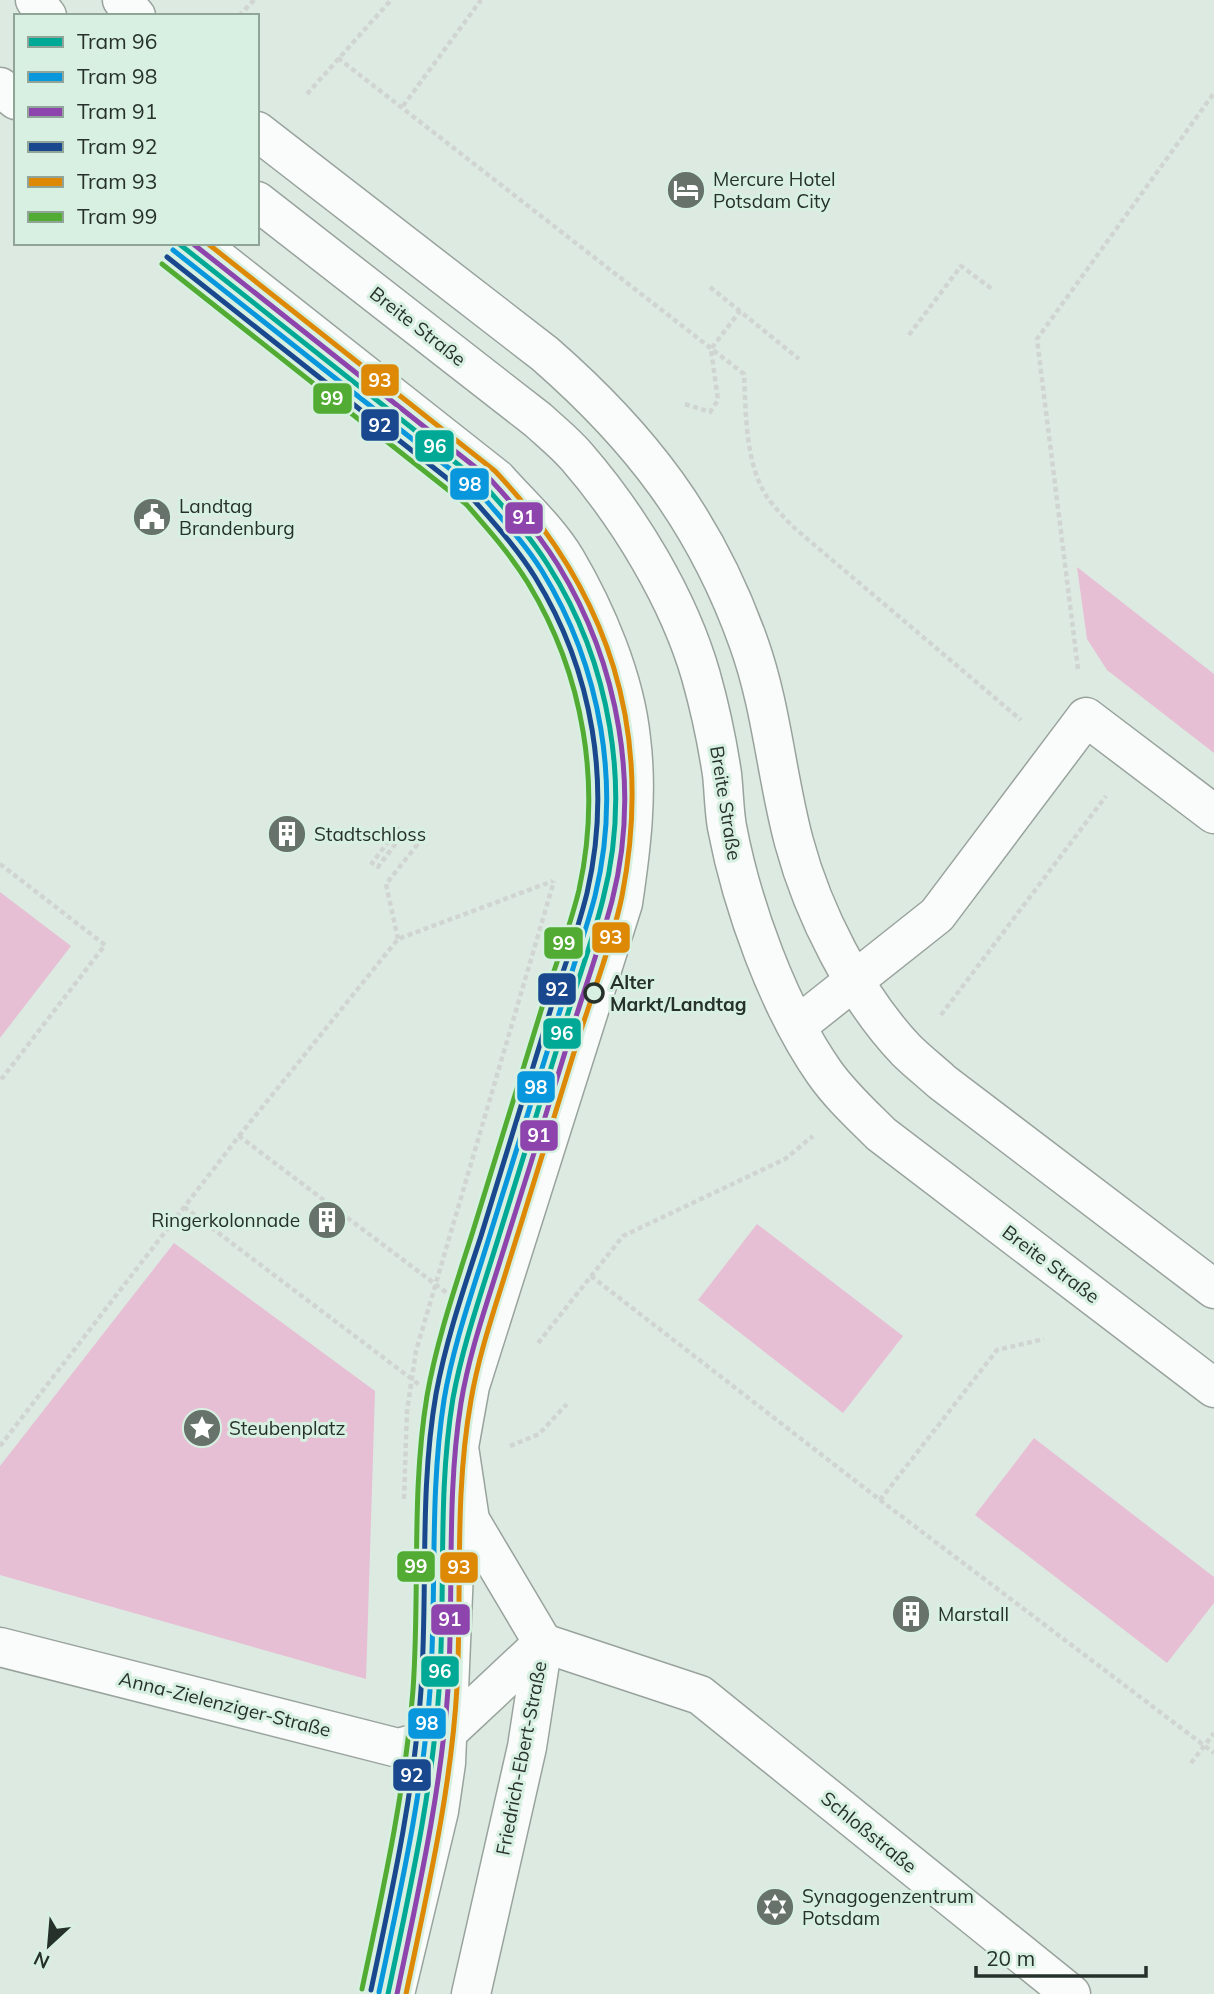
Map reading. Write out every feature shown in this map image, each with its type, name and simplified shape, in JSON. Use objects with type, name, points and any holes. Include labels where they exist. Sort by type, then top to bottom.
[{"type":"main road","points":[[122,0],[134,14]]},
{"type":"main road","points":[[0,87],[14,98]]},
{"type":"main road","points":[[259,133],[545,354],[620,425],[684,507],[731,597],[765,692],[794,841],[809,890],[829,936],[854,980],[906,1050],[942,1082],[1214,1289]]},
{"type":"main road","name":"Breite Straße","points":[[259,203],[538,420],[575,455],[607,494],[636,537],[683,626],[700,674],[713,723],[727,824],[737,873],[751,921],[797,1026],[824,1072],[851,1105],[881,1134],[1214,1388]]},
{"type":"main road","points":[[201,245],[496,479],[536,522],[565,559],[600,628],[617,675],[631,738],[634,796],[631,848],[623,904],[470,1386],[459,1447],[449,1731],[439,1811],[395,1994]]},
{"type":"main road","points":[[797,1026],[937,915],[1086,717],[1214,814]]},
{"type":"main road","points":[[449,1731],[543,1643],[470,1520],[459,1447]]},
{"type":"main road","name":"Friedrich-Ebert-Straße","points":[[471,1994],[527,1747],[543,1643],[700,1695]]},
{"type":"main road","name":"Anna-Zielenziger-Straße","points":[[0,1647],[398,1748],[435,1738],[449,1731]]},
{"type":"main road","name":"Schloßstraße","points":[[700,1695],[1071,1994]]},
{"type":"path","points":[[241,14],[254,0]]},
{"type":"path","points":[[307,94],[391,0]]},
{"type":"path","points":[[403,106],[481,0]]},
{"type":"path","points":[[338,58],[744,374],[746,423],[755,468],[767,496],[792,526],[1035,733],[1113,786],[944,1011]]},
{"type":"path","points":[[1086,717],[1037,339],[1214,93]]},
{"type":"path","points":[[909,335],[961,266],[992,289]]},
{"type":"path","points":[[710,287],[799,359]]},
{"type":"path","points":[[685,404],[710,412],[718,400],[711,349],[740,311]]},
{"type":"path","points":[[398,939],[386,884],[417,845],[403,834],[378,867],[372,863],[401,825]]},
{"type":"path","points":[[0,864],[105,945],[0,1081]]},
{"type":"path","points":[[0,1446],[239,1136],[398,939],[554,881],[416,1351],[407,1411]]},
{"type":"path","points":[[239,1136],[451,1296]]},
{"type":"path","points":[[534,1349],[623,1237],[785,1158]]},
{"type":"path","points":[[184,1207],[432,1394]]},
{"type":"path","points":[[591,1276],[880,1500],[1214,1753]]},
{"type":"path","points":[[880,1500],[997,1350],[1044,1339]]},
{"type":"path","points":[[505,1448],[539,1434],[567,1404]]},
{"type":"path","points":[[1191,1763],[1214,1733]]},
{"type":"shaded area","points":[[1077,567],[1214,674],[1214,753],[1107,670],[1087,639]]},
{"type":"shaded area","points":[[0,892],[71,946],[0,1038]]},
{"type":"shaded area","points":[[757,1224],[903,1336],[843,1413],[698,1300]]},
{"type":"shaded area","name":"Steubenplatz","points":[[174,1243],[375,1391],[366,1679],[0,1575],[0,1466]]},
{"type":"shaded area","points":[[1034,1438],[1214,1577],[1214,1603],[1167,1663],[975,1515]]},
{"type":"tram line","name":"96","points":[[181,245],[484,485],[534,544],[569,603],[587,642],[610,726],[615,770],[615,813],[612,856],[603,899],[473,1318],[453,1398],[443,1507],[441,1654],[436,1729],[419,1843],[388,1994]]},
{"type":"tram line","name":"91","points":[[195,245],[489,478],[508,499],[551,553],[579,603],[610,685],[624,771],[621,858],[612,901],[478,1330],[461,1403],[453,1474],[450,1653],[445,1728],[428,1842],[397,1994]]},
{"type":"tram line","name":"93","points":[[210,245],[495,471],[535,518],[568,566],[594,616],[614,667],[626,721],[632,777],[630,835],[622,896],[488,1331],[471,1400],[460,1508],[454,1726],[437,1842],[406,1994]]},
{"type":"tram line","name":"98","points":[[173,250],[478,491],[512,530],[542,571],[579,647],[592,687],[606,770],[603,854],[595,896],[463,1320],[444,1400],[436,1472],[432,1654],[427,1728],[410,1842],[379,1992]]},
{"type":"tram line","name":"92","points":[[167,257],[472,498],[505,536],[535,577],[555,613],[571,651],[584,690],[597,770],[598,811],[587,893],[456,1314],[436,1394],[427,1468],[423,1653],[418,1728],[401,1841],[371,1990]]},
{"type":"tram line","name":"99","points":[[162,264],[466,504],[491,533],[528,583],[563,655],[575,693],[588,771],[589,811],[579,890],[447,1312],[427,1396],[419,1469],[415,1653],[405,1765],[362,1989]]},
{"type":"place","name":"Mercure Hotel Potsdam City","points":[[686,190]]},
{"type":"place","name":"Landtag Brandenburg","points":[[152,517]]},
{"type":"place","name":"Stadtschloss","points":[[287,834]]},
{"type":"place","name":"Alter Markt/Landtag","points":[[594,993]]},
{"type":"place","name":"Ringerkolonnade","points":[[327,1220]]},
{"type":"place","name":"Steubenplatz","points":[[202,1428]]},
{"type":"place","name":"Marstall","points":[[911,1614]]},
{"type":"place","name":"Synagogenzentrum Potsdam","points":[[775,1907]]}]
